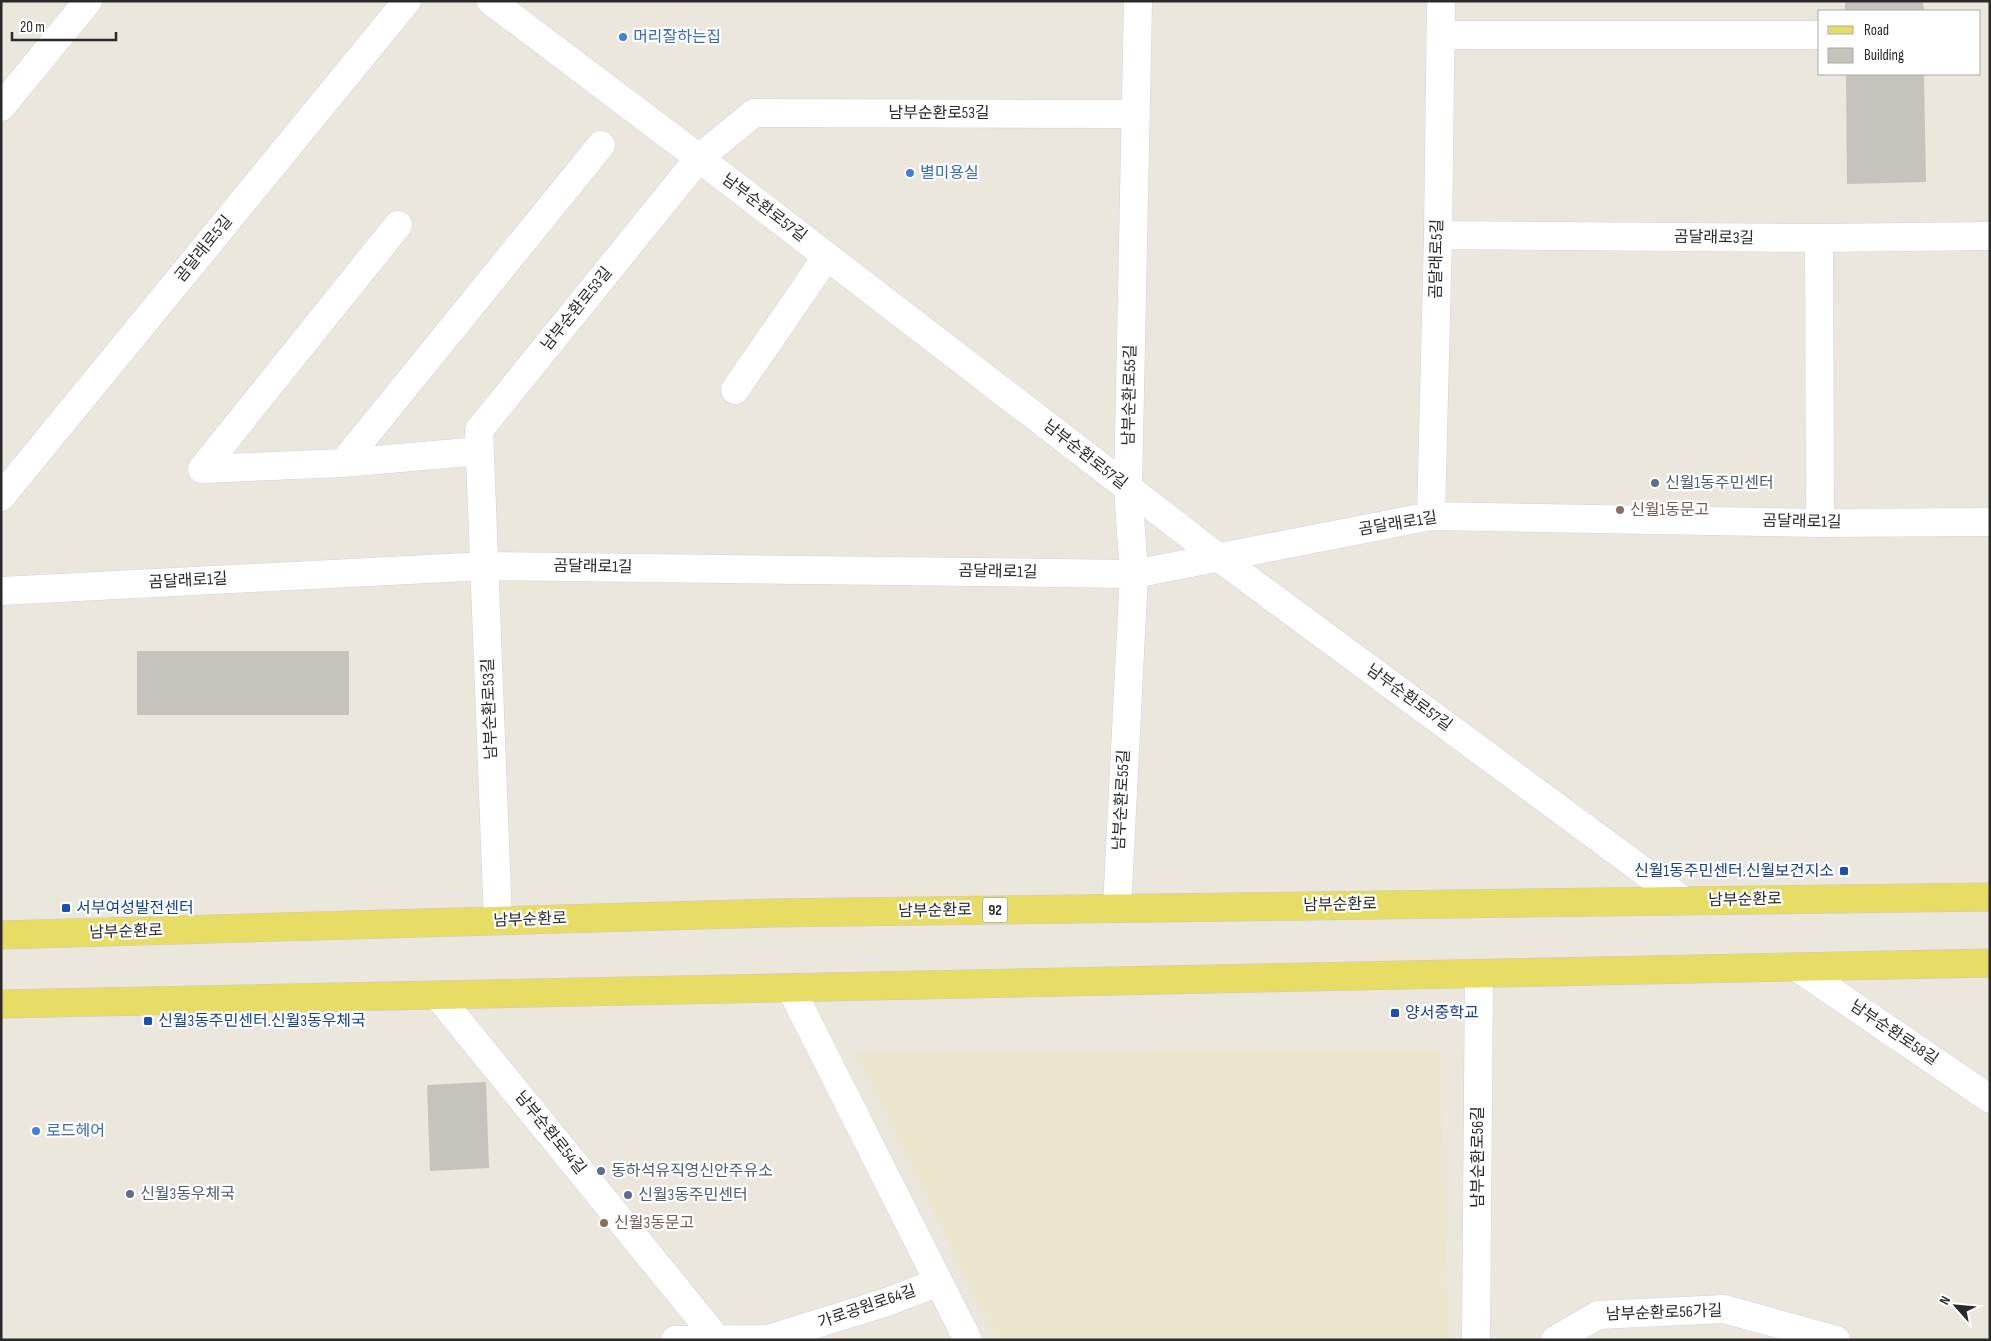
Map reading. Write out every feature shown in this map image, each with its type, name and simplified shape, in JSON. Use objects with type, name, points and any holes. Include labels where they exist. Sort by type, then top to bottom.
[{"type":"main road","name":"남부순환로","points":[[1,935],[771,913],[1990,897]]},
{"type":"main road","points":[[1,1004],[1990,963]]},
{"type":"street","points":[[1,107],[88,1]]},
{"type":"street","name":"곰달래로5길","points":[[1,497],[407,1]]},
{"type":"street","name":"남부순환로57길","points":[[491,1],[827,256],[1218,558],[1684,901]]},
{"type":"street","name":"남부순환로55길","points":[[1117,908],[1134,574],[1128,488],[1138,1]]},
{"type":"street","name":"곰달래로5길","points":[[1431,516],[1438,235],[1441,1]]},
{"type":"street","points":[[1440,36],[1818,35]]},
{"type":"street","name":"남부순환로53길","points":[[498,921],[480,430],[699,158],[754,113],[1136,114]]},
{"type":"street","points":[[343,463],[601,145]]},
{"type":"street","points":[[398,225],[202,469],[343,463],[480,451]]},
{"type":"street","name":"곰달래로3길","points":[[1438,235],[1818,238],[1990,236]]},
{"type":"street","points":[[1818,238],[1820,523]]},
{"type":"street","points":[[735,390],[827,256]]},
{"type":"street","name":"곰달래로1길","points":[[1,591],[485,566],[1134,574],[1431,516],[1820,523],[1990,522]]},
{"type":"street","name":"남부순환로58길","points":[[1798,968],[1990,1099]]},
{"type":"street","name":"남부순환로56길","points":[[1476,1340],[1479,974]]},
{"type":"street","points":[[791,989],[968,1340]]},
{"type":"street","name":"남부순환로54길","points":[[438,996],[717,1339]]},
{"type":"street","name":"가로공원로64길","points":[[675,1340],[768,1339],[887,1302],[939,1282]]},
{"type":"street","name":"남부순환로56가길","points":[[1555,1340],[1598,1315],[1724,1309],[1836,1340]]},
{"type":"shaded area","points":[[1439,1050],[1449,1340],[997,1340],[857,1053]]},
{"type":"building","points":[[1845,1],[1923,1],[1924,10],[1845,10]]},
{"type":"building","points":[[1846,75],[1924,75],[1926,182],[1847,184]]},
{"type":"building","points":[[137,651],[349,651],[349,715],[137,715]]},
{"type":"building","points":[[486,1082],[489,1168],[430,1171],[427,1085]]},
{"type":"place","name":"머리잘하는집","points":[[623,37]]},
{"type":"place","name":"별미용실","points":[[910,173]]},
{"type":"place","name":"신월1동주민센터","points":[[1655,483]]},
{"type":"place","name":"신월1동문고","points":[[1620,510]]},
{"type":"place","name":"신월1동주민센터.신월보건지소","points":[[1844,871]]},
{"type":"place","name":"서부여성발전센터","points":[[66,908]]},
{"type":"place","name":"양서중학교","points":[[1395,1013]]},
{"type":"place","name":"신월3동주민센터.신월3동우체국","points":[[148,1021]]},
{"type":"place","name":"로드헤어","points":[[36,1131]]},
{"type":"place","name":"동하석유직영신안주유소","points":[[601,1171]]},
{"type":"place","name":"신월3동우체국","points":[[130,1194]]},
{"type":"place","name":"신월3동주민센터","points":[[628,1195]]},
{"type":"place","name":"신월3동문고","points":[[604,1223]]}]
